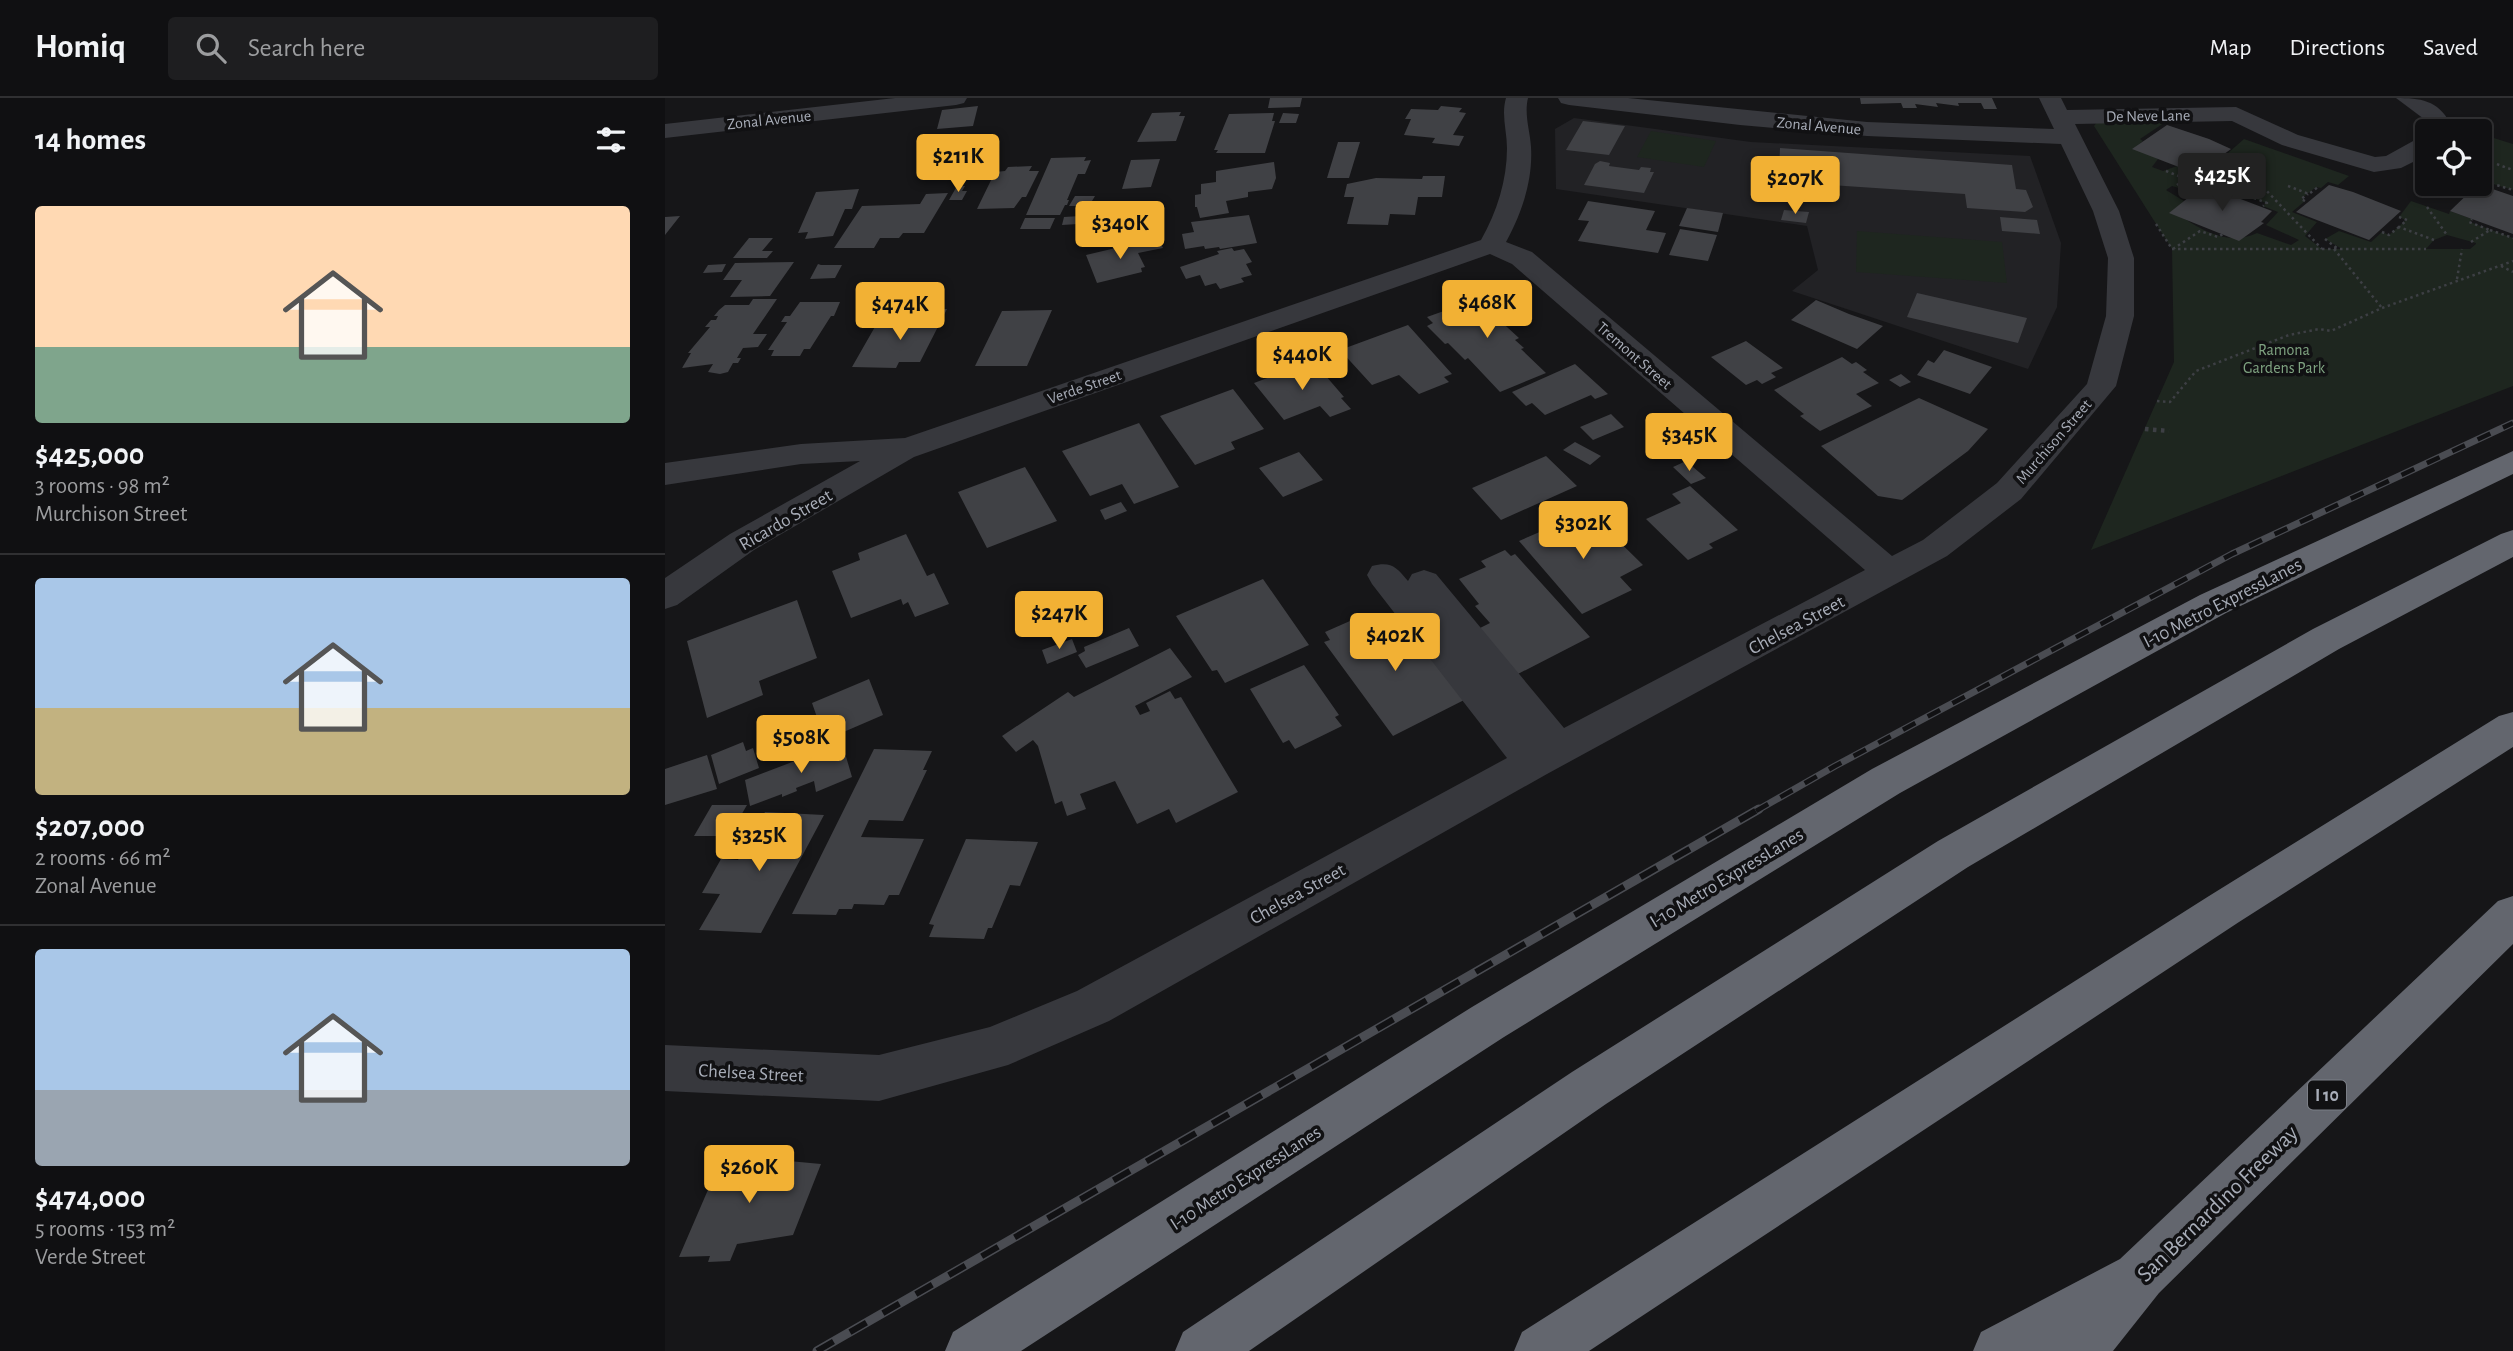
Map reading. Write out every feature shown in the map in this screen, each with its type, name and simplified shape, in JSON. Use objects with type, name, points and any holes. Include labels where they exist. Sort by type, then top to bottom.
[{"type":"highway","name":"I-10 Metro ExpressLanes","points":[[972,1351],[1488,1022],[1886,781],[2213,604],[2513,461]]},
{"type":"highway","points":[[1202,1351],[1589,1088],[1953,854],[2326,639],[2513,542]]},
{"type":"highway","points":[[1541,1351],[2235,902],[2513,727]]},
{"type":"highway","name":"San Bernardino Freeway","points":[[2078,1351],[2141,1275],[2513,915]]},
{"type":"highway","name":"I 10","points":[[2000,1351],[2141,1275]]},
{"type":"street","name":"Zonal Avenue","points":[[665,131],[956,98]]},
{"type":"street","points":[[1491,245],[1514,197],[1519,146],[1513,110],[1517,98]]},
{"type":"street","name":"Zonal Avenue","points":[[1569,98],[1740,118],[1867,129],[2060,117]]},
{"type":"street","points":[[2407,98],[2436,119]]},
{"type":"street","name":"De Neve Lane","points":[[2060,117],[2243,106],[2290,140],[2374,165],[2392,163],[2415,152]]},
{"type":"street","name":"Murchison Street","points":[[1891,573],[1935,548],[2009,491],[2101,386],[2120,316],[2121,258],[2106,211],[2060,117]]},
{"type":"street","name":"Verde Street","points":[[665,474],[801,454],[908,448],[1491,245]]},
{"type":"street","name":"Tremont Street","points":[[1491,245],[1522,258],[1891,573]]},
{"type":"street","name":"Ricardo Street","points":[[665,596],[742,542],[908,448]]},
{"type":"street","points":[[1396,570],[1546,756]]},
{"type":"street","name":"Chelsea Street","points":[[665,1068],[879,1078],[992,1049],[1093,1006],[1546,756],[1891,573]]},
{"type":"path","points":[[2210,166],[2218,169],[2236,156],[2228,153]]},
{"type":"path","points":[[2492,162],[2513,170]]},
{"type":"path","points":[[2227,163],[2248,172]]},
{"type":"path","points":[[2166,171],[2186,179],[2253,179]]},
{"type":"path","points":[[2174,187],[2186,179]]},
{"type":"path","points":[[2492,184],[2513,190]]},
{"type":"path","points":[[2288,186],[2309,194]]},
{"type":"path","points":[[2246,195],[2261,187],[2286,209],[2304,236],[2322,249]]},
{"type":"path","points":[[2305,201],[2301,199],[2316,187],[2321,188]]},
{"type":"path","points":[[2226,191],[2229,189],[2267,203],[2263,206]]},
{"type":"path","points":[[2427,207],[2447,235]]},
{"type":"path","points":[[2382,232],[2389,235],[2407,220],[2399,217]]},
{"type":"path","points":[[2472,219],[2469,222],[2513,238]]},
{"type":"path","points":[[2399,228],[2434,240]]},
{"type":"path","points":[[2471,242],[2490,230]]},
{"type":"path","points":[[2223,234],[2218,237],[2200,231],[2172,250],[2426,249]]},
{"type":"path","points":[[2325,239],[2336,249],[2382,308]]},
{"type":"path","points":[[2279,241],[2282,248]]},
{"type":"path","points":[[2457,279],[2462,249]]},
{"type":"path","points":[[2157,401],[2169,402],[2196,371],[2289,335],[2319,328],[2331,331],[2457,279],[2513,261]]},
{"type":"path","points":[[2501,265],[2513,272]]},
{"type":"path","points":[[2145,429],[2169,431]]},
{"type":"shaded area","points":[[1574,118],[1751,142],[2030,156],[2061,243],[2057,307],[2028,369],[1792,291],[1818,270],[1807,226],[1556,189],[1555,129]]},
{"type":"green space","name":"Ramona Gardens Park","points":[[2167,121],[2140,139],[2143,141],[2136,147],[2158,159],[2152,167],[2163,171],[2177,166],[2201,172],[2210,166],[2218,169],[2235,157],[2228,153],[2244,139],[2349,176],[2338,185],[2328,182],[2321,188],[2316,187],[2302,198],[2305,201],[2292,212],[2317,222],[2305,236],[2322,249],[2342,249],[2325,239],[2339,231],[2371,242],[2382,232],[2389,235],[2406,220],[2399,217],[2411,201],[2449,214],[2450,211],[2472,219],[2470,222],[2513,238],[2513,386],[2091,550],[2174,362],[2172,249],[2094,126],[2097,122]],"holes":[[[2210,184],[2266,203],[2263,206],[2278,212],[2266,225],[2299,240],[2291,245],[2257,233],[2246,237],[2224,237],[2203,230],[2174,211],[2184,201],[2166,190],[2172,186],[2195,193]],[[2447,235],[2476,243],[2476,244],[2470,249],[2426,249],[2434,240]]]},
{"type":"green space","points":[[1651,131],[1716,141],[1704,167],[1637,157]]},
{"type":"green space","points":[[2492,137],[2513,144],[2513,190],[2492,184]]},
{"type":"green space","points":[[1857,231],[2002,242],[2007,283],[1856,272]]},
{"type":"building","points":[[1270,98],[1302,98],[1300,107],[1268,108]]},
{"type":"building","points":[[1860,98],[1992,98],[1997,109],[1984,109],[1981,103],[1958,103],[1959,106],[1936,103],[1938,107],[1915,104],[1917,108],[1903,108],[1901,103],[1861,104]]},
{"type":"building","points":[[978,106],[973,126],[937,129],[942,110]]},
{"type":"building","points":[[1441,106],[1462,108],[1459,112],[1466,113],[1453,135],[1464,136],[1459,146],[1432,143],[1435,138],[1404,135],[1411,119],[1405,119],[1411,109],[1438,110]]},
{"type":"building","points":[[1181,112],[1179,116],[1185,116],[1176,141],[1137,142],[1152,113]]},
{"type":"building","points":[[1274,113],[1272,121],[1275,121],[1265,153],[1216,153],[1218,150],[1214,150],[1229,114]]},
{"type":"building","points":[[1283,113],[1299,114],[1296,123],[1279,123]]},
{"type":"building","points":[[1583,121],[1625,126],[1609,155],[1566,150]]},
{"type":"building","points":[[2167,125],[2231,149],[2197,174],[2132,149]]},
{"type":"building","points":[[1338,142],[1360,142],[1349,178],[1327,178]]},
{"type":"building","points":[[1780,148],[2012,165],[2016,189],[2026,190],[2033,207],[2025,212],[1967,208],[1965,194],[1757,180],[1758,169],[1779,170]]},
{"type":"building","points":[[1086,157],[1084,161],[1091,160],[1085,174],[1078,174],[1067,205],[1060,215],[1026,215],[1051,158]]},
{"type":"building","points":[[1160,159],[1151,187],[1122,189],[1131,160]]},
{"type":"building","points":[[1600,161],[1610,163],[1609,166],[1639,170],[1641,167],[1651,168],[1650,172],[1654,172],[1644,193],[1584,185],[1595,164]]},
{"type":"building","points":[[1274,162],[1276,178],[1272,189],[1248,192],[1248,197],[1226,201],[1229,213],[1200,218],[1195,207],[1195,195],[1201,194],[1201,184],[1216,182],[1216,171]]},
{"type":"building","points":[[1032,166],[1029,171],[1039,171],[1026,197],[1022,197],[1014,208],[977,209],[995,172],[1005,171],[1008,167]]},
{"type":"building","points":[[1423,176],[1445,176],[1442,197],[1418,197],[1415,215],[1390,214],[1388,225],[1347,224],[1354,197],[1344,197],[1347,184],[1376,178],[1422,179]]},
{"type":"building","points":[[2204,185],[2272,211],[2261,222],[2264,223],[2239,241],[2169,213]]},
{"type":"building","points":[[2329,185],[2401,211],[2369,240],[2296,212]]},
{"type":"building","points":[[957,186],[965,186],[962,191],[967,191],[962,200],[949,200]]},
{"type":"building","points":[[859,189],[852,209],[845,209],[833,236],[805,239],[808,232],[798,233],[816,192]]},
{"type":"building","points":[[2492,189],[2513,196],[2513,234],[2450,211],[2466,196],[2492,196]]},
{"type":"building","points":[[948,193],[924,233],[903,233],[899,238],[880,238],[874,248],[834,248],[862,206],[920,204],[926,194]]},
{"type":"building","points":[[1075,196],[1095,196],[1089,206],[1069,206]]},
{"type":"building","points":[[1588,201],[1655,211],[1646,230],[1666,233],[1658,253],[1578,241],[1589,221],[1578,220]]},
{"type":"building","points":[[1687,208],[1723,213],[1718,232],[1679,226]]},
{"type":"building","points":[[1784,210],[1809,212],[1806,223],[1781,220]]},
{"type":"building","points":[[1249,215],[1257,243],[1220,249],[1205,249],[1204,246],[1185,249],[1182,234],[1194,232],[1191,222]]},
{"type":"building","points":[[680,216],[665,235],[665,217]]},
{"type":"building","points":[[1080,216],[1078,224],[1062,225],[1064,217]]},
{"type":"building","points":[[2000,217],[2037,220],[2040,234],[2002,231]]},
{"type":"building","points":[[1025,218],[1055,218],[1050,229],[1020,229]]},
{"type":"building","points":[[1680,229],[1717,235],[1708,261],[1669,255]]},
{"type":"building","points":[[749,238],[773,238],[762,251],[773,251],[767,258],[733,258]]},
{"type":"building","points":[[1158,238],[1163,248],[1138,253],[1145,267],[1141,268],[1142,272],[1097,283],[1086,255]]},
{"type":"building","points":[[1232,248],[1234,251],[1244,249],[1252,262],[1246,264],[1252,275],[1241,278],[1244,282],[1220,289],[1216,283],[1205,286],[1200,275],[1186,279],[1180,267],[1219,254],[1217,251]]},
{"type":"building","points":[[794,262],[770,296],[730,297],[742,280],[723,280],[735,263]]},
{"type":"building","points":[[726,264],[722,272],[703,273],[708,265]]},
{"type":"building","points":[[818,264],[842,265],[835,278],[810,279]]},
{"type":"building","points":[[1503,290],[1522,308],[1496,317],[1519,338],[1515,340],[1524,348],[1521,349],[1546,373],[1500,392],[1468,358],[1465,360],[1427,326],[1433,323],[1427,317]]},
{"type":"building","points":[[1917,293],[2027,318],[2018,343],[1907,317]]},
{"type":"building","points":[[753,299],[777,299],[753,334],[767,334],[758,347],[743,348],[737,358],[741,358],[738,363],[733,363],[728,372],[708,372],[713,364],[682,368],[691,353],[688,353],[710,327],[705,327],[711,320],[716,320],[718,316],[714,316],[719,310],[725,305],[749,305]]},
{"type":"building","points":[[1816,300],[1883,326],[1857,349],[1791,320]]},
{"type":"building","points":[[800,302],[840,302],[834,316],[831,316],[810,349],[804,349],[800,356],[771,356],[774,350],[768,350],[787,322],[781,322],[785,316],[790,316]]},
{"type":"building","points":[[939,309],[947,309],[920,362],[899,362],[896,368],[852,367],[876,325],[911,325],[918,312],[937,312]]},
{"type":"building","points":[[1052,310],[1027,366],[975,366],[1002,311]]},
{"type":"building","points":[[1408,325],[1452,374],[1444,377],[1449,382],[1419,394],[1399,375],[1372,385],[1340,350]]},
{"type":"building","points":[[1746,341],[1783,368],[1771,373],[1776,377],[1762,384],[1757,380],[1746,385],[1711,357]]},
{"type":"building","points":[[1944,350],[1992,367],[1970,394],[1917,375],[1928,360],[1934,363]]},
{"type":"building","points":[[1842,357],[1852,364],[1856,362],[1867,370],[1863,372],[1879,383],[1856,394],[1872,406],[1820,431],[1800,416],[1804,414],[1774,390]]},
{"type":"building","points":[[1313,361],[1351,409],[1330,417],[1320,406],[1284,420],[1254,383]]},
{"type":"building","points":[[1575,364],[1608,394],[1595,399],[1591,395],[1545,415],[1532,403],[1526,406],[1512,392]]},
{"type":"building","points":[[1901,374],[1911,382],[1900,387],[1889,380]]},
{"type":"building","points":[[1233,389],[1264,429],[1231,442],[1235,449],[1195,465],[1160,416]]},
{"type":"building","points":[[1919,398],[1988,429],[1968,451],[1902,500],[1878,496],[1821,446]]},
{"type":"building","points":[[1611,414],[1624,427],[1593,440],[1580,427]]},
{"type":"building","points":[[1139,423],[1179,487],[1134,504],[1122,484],[1090,496],[1062,451]]},
{"type":"building","points":[[1575,442],[1601,456],[1590,465],[1563,450]]},
{"type":"building","points":[[1299,452],[1323,480],[1283,497],[1259,468]]},
{"type":"building","points":[[1546,456],[1577,486],[1501,520],[1472,488]]},
{"type":"building","points":[[1686,461],[1706,478],[1691,484],[1673,467]]},
{"type":"building","points":[[1025,467],[1057,521],[987,548],[958,492]]},
{"type":"building","points":[[1690,486],[1738,530],[1709,544],[1713,548],[1688,560],[1646,519],[1681,503],[1672,494]]},
{"type":"building","points":[[1121,502],[1127,511],[1105,520],[1100,510]]},
{"type":"building","points":[[1588,511],[1643,565],[1620,577],[1632,590],[1582,614],[1519,541]]},
{"type":"building","points":[[906,534],[927,576],[934,573],[949,604],[915,617],[908,602],[903,605],[901,599],[851,618],[832,571],[860,560],[858,553]]},
{"type":"building","points":[[1505,550],[1511,556],[1515,554],[1590,637],[1516,675],[1478,629],[1490,623],[1475,606],[1479,604],[1459,579],[1486,567],[1481,561]]},
{"type":"building","points":[[1263,579],[1309,645],[1225,683],[1217,670],[1212,671],[1176,616]]},
{"type":"building","points":[[797,600],[817,658],[759,681],[763,695],[707,718],[687,641]]},
{"type":"building","points":[[1385,614],[1406,640],[1409,638],[1423,655],[1435,649],[1472,696],[1393,736],[1324,642],[1330,640],[1325,632],[1350,621],[1355,628]]},
{"type":"building","points":[[1129,628],[1139,646],[1086,668],[1078,655],[1085,651],[1084,647]]},
{"type":"building","points":[[1072,639],[1077,652],[1047,664],[1042,650]]},
{"type":"building","points":[[1170,648],[1192,677],[1135,706],[1140,715],[1150,711],[1146,703],[1170,691],[1175,699],[1181,697],[1238,792],[1176,823],[1169,809],[1137,824],[1115,781],[1080,794],[1086,809],[1067,816],[1062,801],[1055,804],[1038,746],[1033,740],[1016,752],[1002,736],[1068,692],[1074,697]]},
{"type":"building","points":[[1304,665],[1339,715],[1335,717],[1342,726],[1295,749],[1289,740],[1283,743],[1250,689]]},
{"type":"building","points":[[869,679],[883,715],[825,740],[812,703]]},
{"type":"building","points":[[743,742],[746,751],[753,748],[759,768],[719,784],[711,755]]},
{"type":"building","points":[[842,743],[852,777],[816,792],[814,781],[782,797],[782,794],[750,806],[745,780]]},
{"type":"building","points":[[874,749],[932,751],[923,770],[927,770],[903,821],[869,820],[861,837],[924,839],[899,895],[889,895],[884,905],[854,904],[852,909],[839,909],[836,915],[792,914]]},
{"type":"building","points":[[707,755],[717,789],[665,805],[665,769]]},
{"type":"building","points":[[712,805],[747,805],[729,836],[694,836]]},
{"type":"building","points":[[765,812],[824,815],[761,933],[699,930],[720,894],[702,893],[721,859],[738,860]]},
{"type":"building","points":[[966,839],[1038,842],[1020,886],[1010,885],[992,928],[988,928],[984,939],[929,937],[934,925],[929,924]]},
{"type":"building","points":[[723,1155],[821,1164],[793,1235],[737,1244],[730,1261],[708,1262],[710,1256],[679,1257]]},
{"type":"railway","points":[[1756,811],[2232,554],[2513,423]]},
{"type":"railway","points":[[817,1351],[1759,809]]}]
